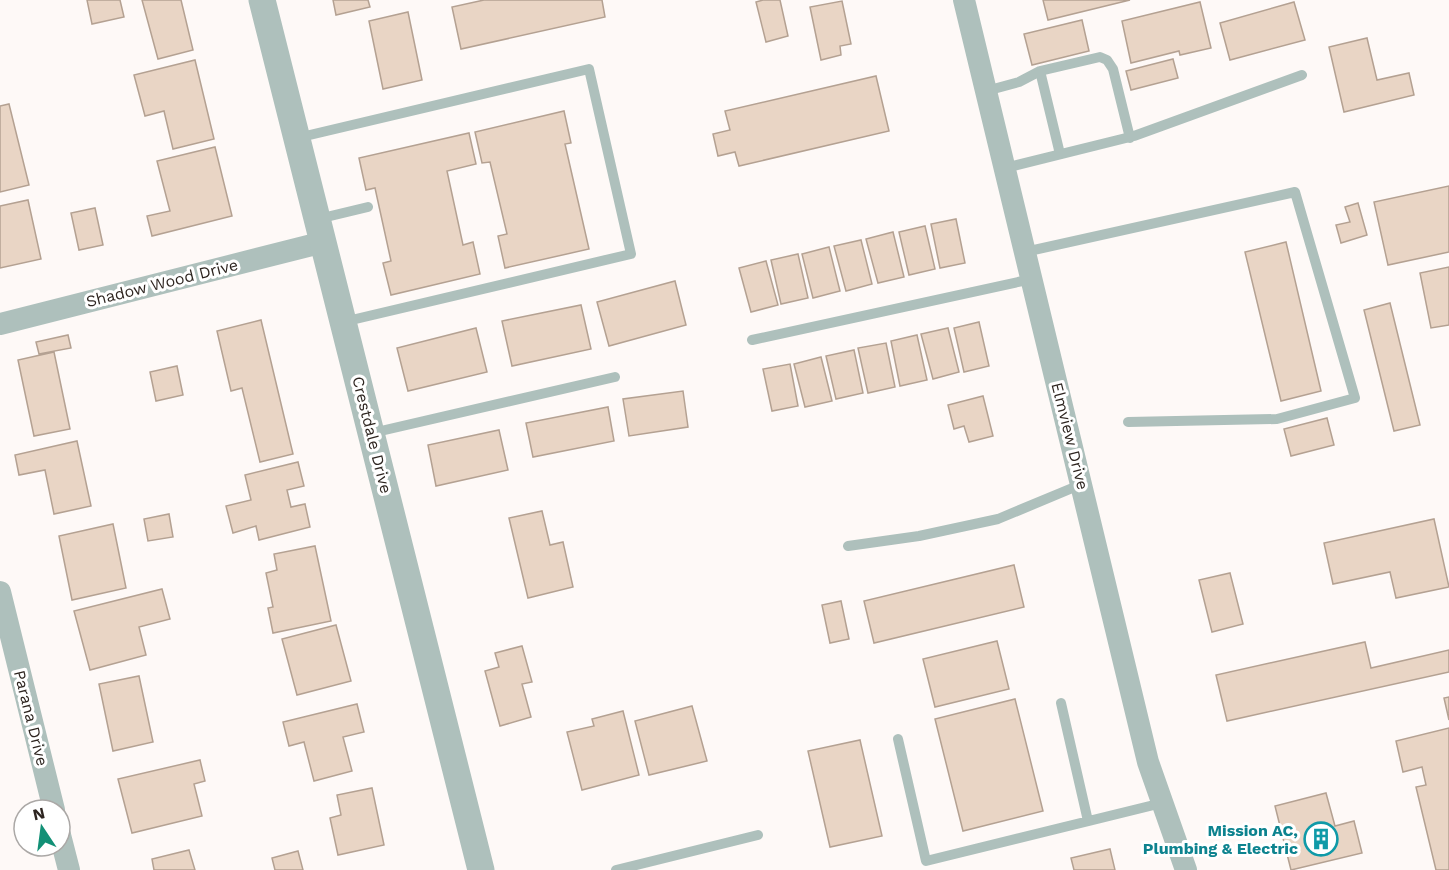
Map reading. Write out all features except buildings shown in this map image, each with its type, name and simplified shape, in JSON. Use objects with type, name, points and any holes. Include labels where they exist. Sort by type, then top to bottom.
[{"type":"street","name":"Crestdale Drive","points":[[262,0],[481,870]]},
{"type":"street","name":"Elmview Drive","points":[[964,0],[1148,762],[1186,870]]},
{"type":"street","name":"Shadow Wood Drive","points":[[0,324],[321,231]]},
{"type":"street","name":"Parana Drive","points":[[0,592],[51,798]]},
{"type":"lane","points":[[986,91],[1019,82],[1040,71],[1100,57],[1107,60],[1113,69],[1130,138]]},
{"type":"lane","points":[[297,138],[589,69],[631,254],[343,322]]},
{"type":"lane","points":[[1040,71],[1060,154]]},
{"type":"lane","points":[[1005,168],[1130,138],[1302,75]]},
{"type":"lane","points":[[1025,252],[1295,192],[1356,399],[1277,420],[1128,422]]},
{"type":"lane","points":[[321,231],[368,207]]},
{"type":"lane","points":[[752,340],[1032,279]]},
{"type":"lane","points":[[372,433],[615,377]]},
{"type":"lane","points":[[848,546],[919,536],[998,519],[1082,484]]},
{"type":"lane","points":[[1061,703],[1088,821]]},
{"type":"lane","points":[[898,739],[926,861],[1162,802]]},
{"type":"lane","points":[[616,870],[758,835]]},
{"type":"place","name":"Mission AC, Plumbing & Electric","points":[[1321,839]]}]
